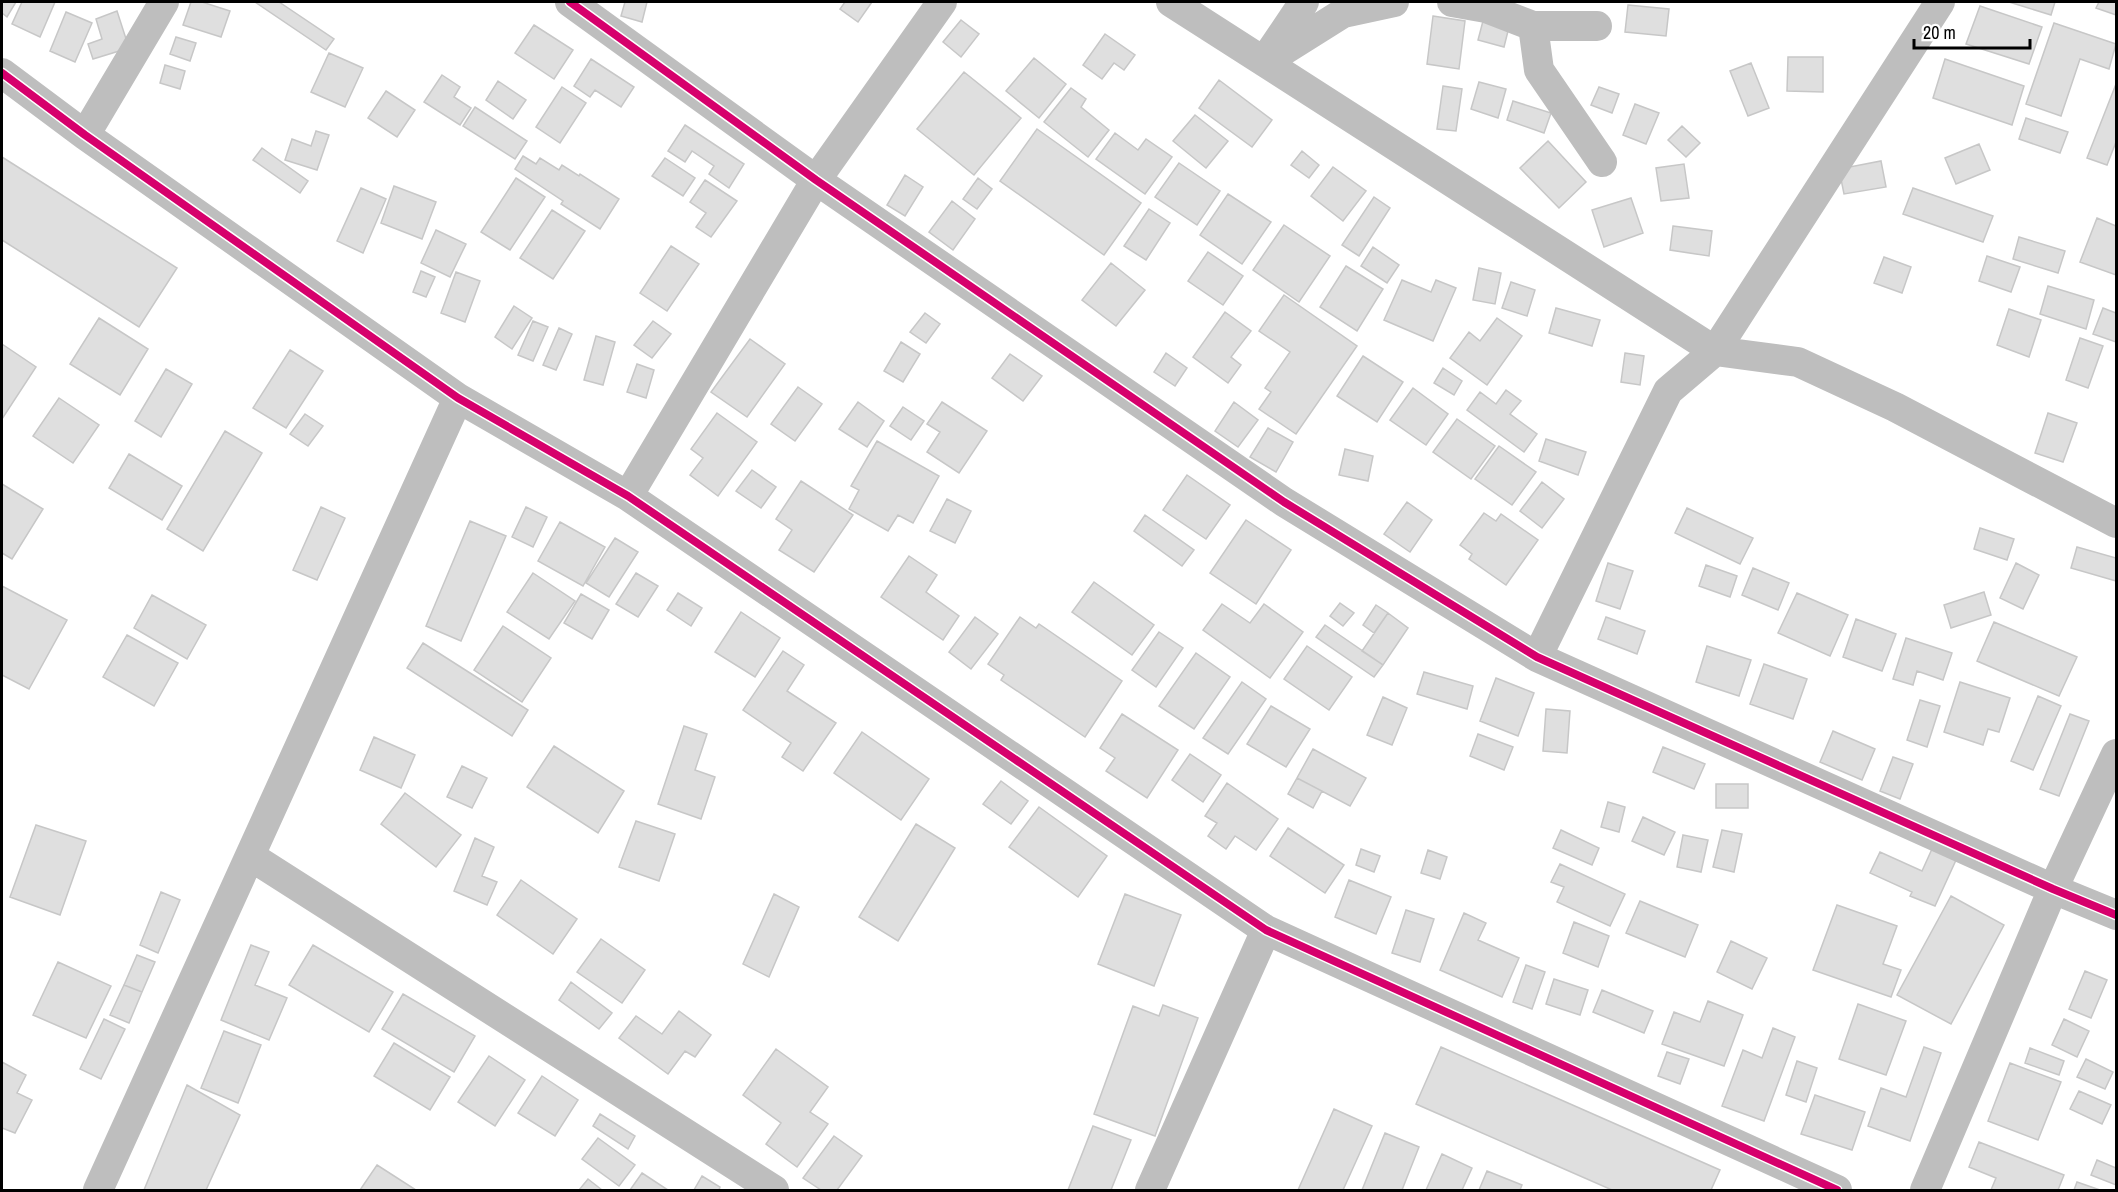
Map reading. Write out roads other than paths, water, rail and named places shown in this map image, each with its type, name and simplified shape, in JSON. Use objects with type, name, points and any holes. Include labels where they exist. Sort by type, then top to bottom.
[{"type":"street","points":[[86,135],[164,2]]},
{"type":"street","points":[[570,2],[816,180],[1284,502],[1537,657],[2053,889],[2116,915]]},
{"type":"street","points":[[628,496],[816,180],[942,2]]},
{"type":"street","points":[[1171,2],[1715,351],[1798,362],[1895,407],[2116,523]]},
{"type":"street","points":[[1264,62],[1304,2]]},
{"type":"street","points":[[1264,62],[1343,14],[1394,2]]},
{"type":"street","points":[[1452,2],[1486,8],[1533,26],[1597,26]]},
{"type":"street","points":[[1537,657],[1668,390],[1715,351],[1940,2]]},
{"type":"street","points":[[1533,26],[1539,70],[1602,162]]},
{"type":"street","points":[[2,74],[458,398],[628,496],[1266,930],[1837,1191]]},
{"type":"street","points":[[98,1191],[458,398]]},
{"type":"street","points":[[1925,1191],[2053,889],[2116,754]]},
{"type":"street","points":[[250,856],[774,1191]]},
{"type":"street","points":[[1150,1191],[1266,930]]}]
